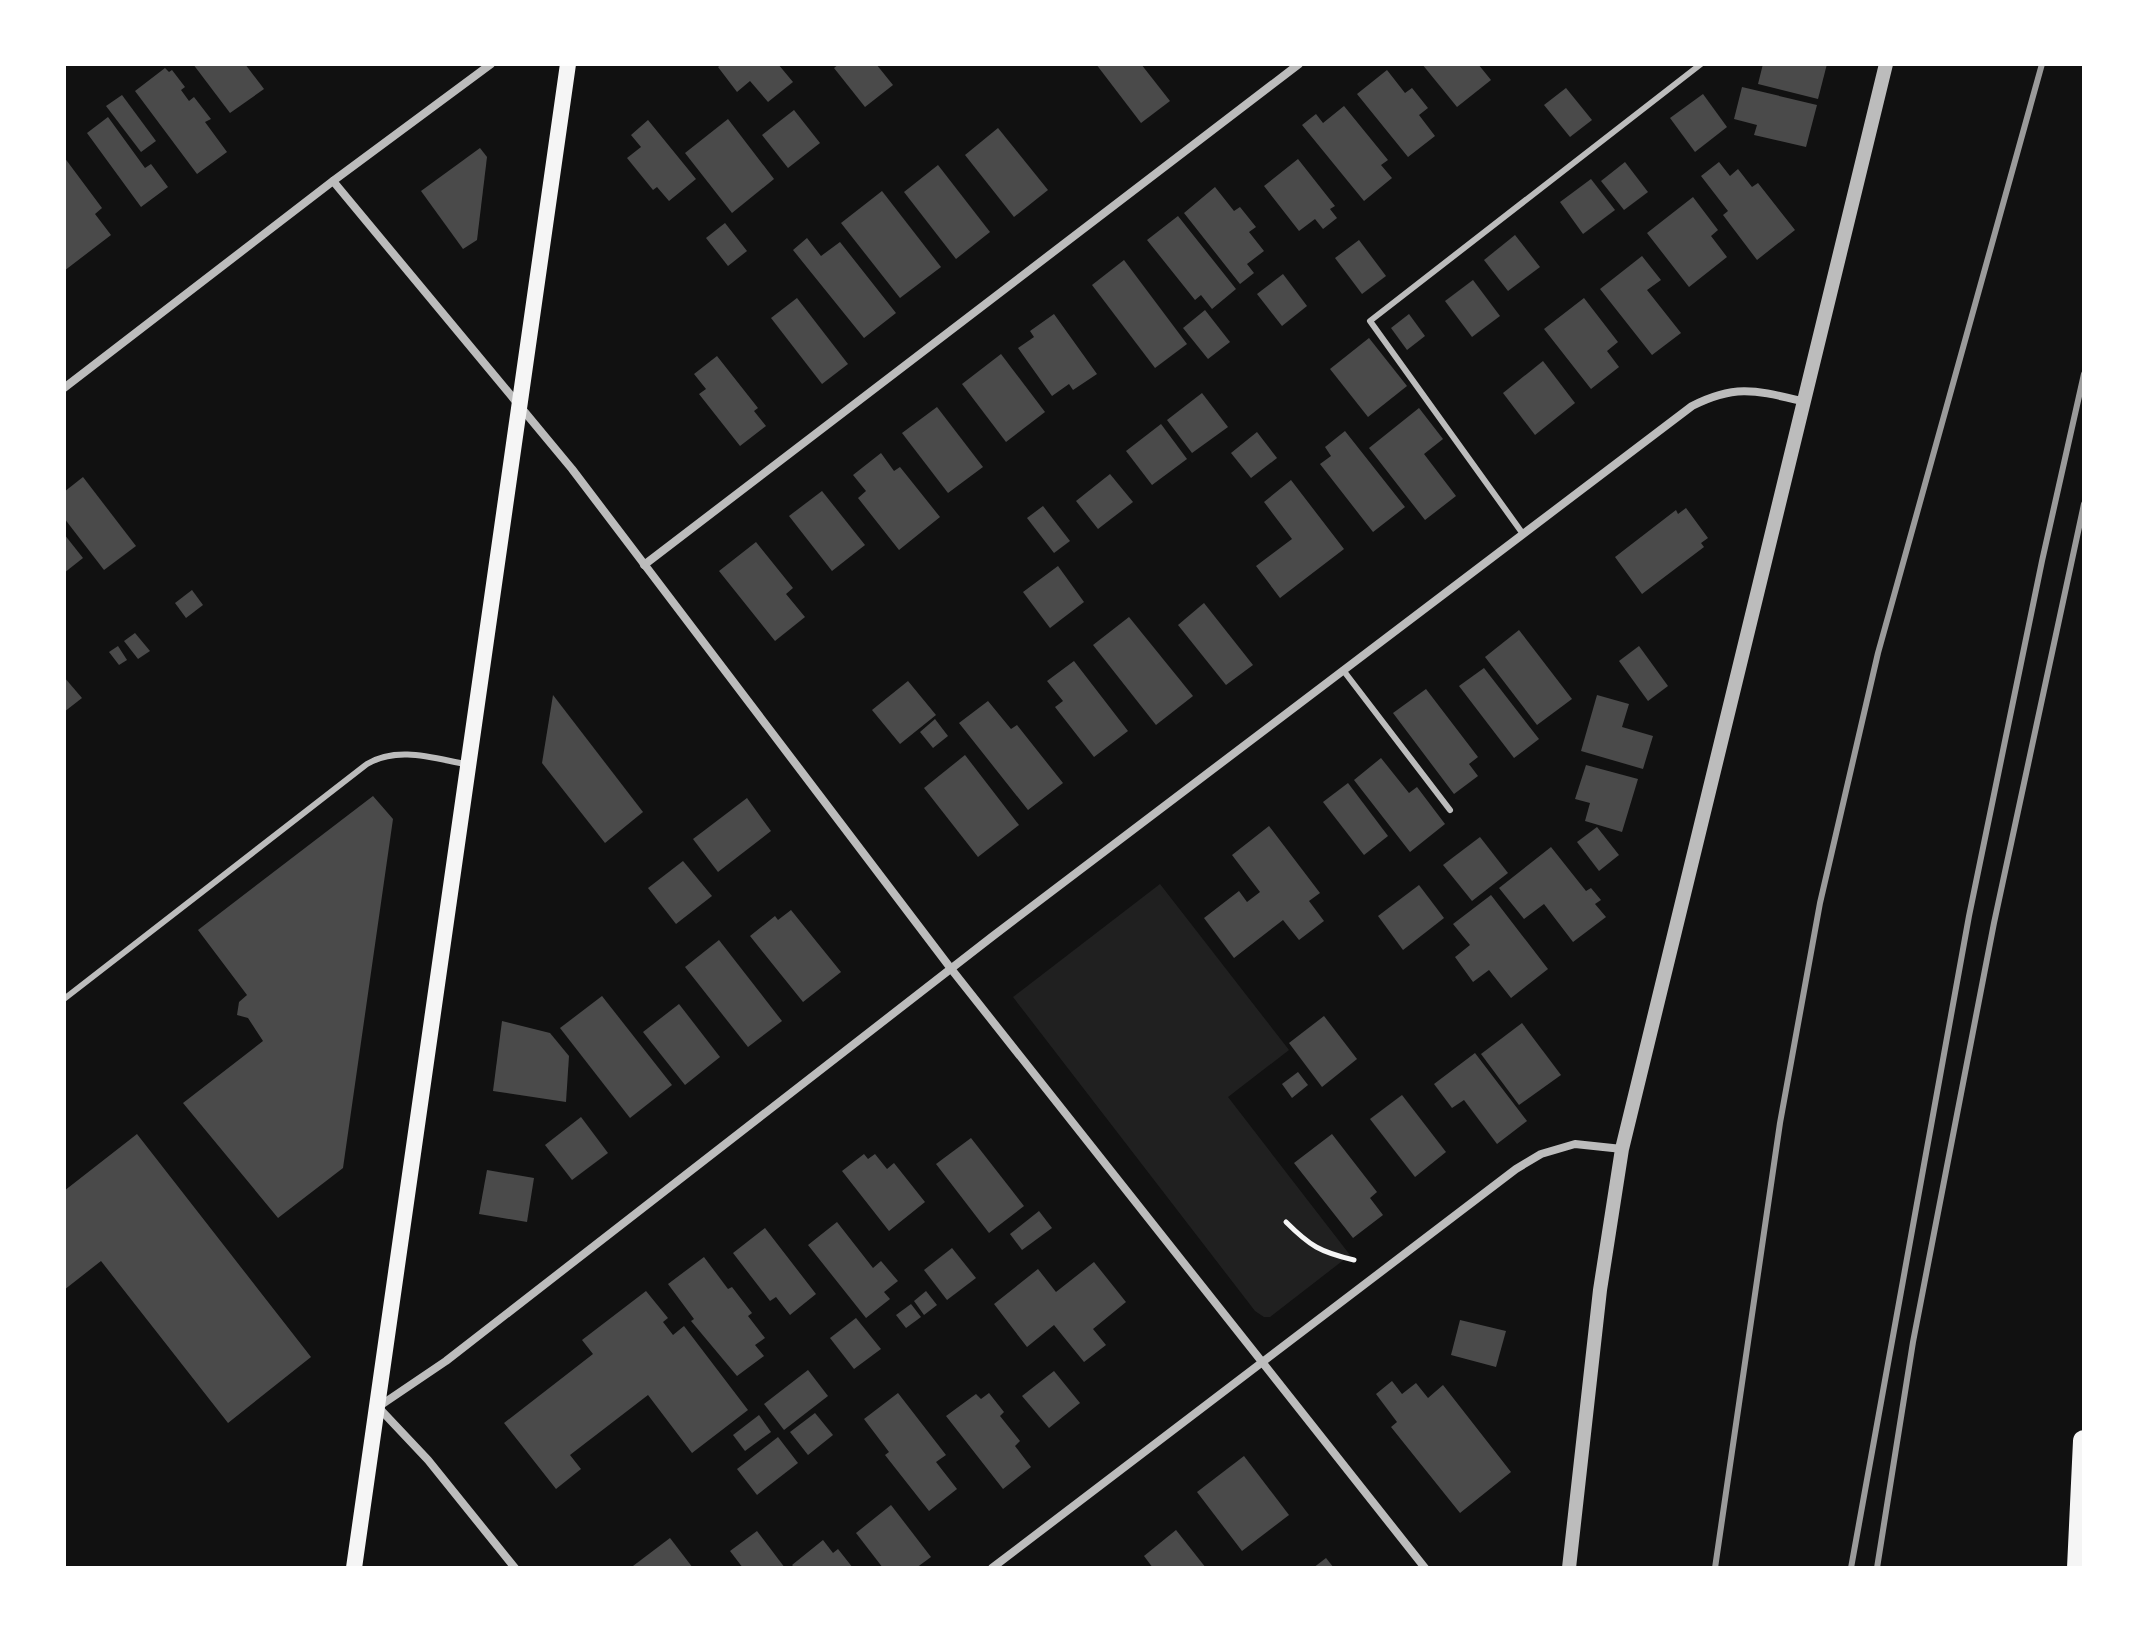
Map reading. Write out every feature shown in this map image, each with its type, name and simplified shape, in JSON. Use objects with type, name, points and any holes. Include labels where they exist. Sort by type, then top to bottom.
[{"type":"highway","points":[[2078,1568],[2084,1441]]},
{"type":"main road","points":[[354,1568],[568,64]]},
{"type":"street","points":[[64,388],[491,64]]},
{"type":"street","points":[[644,565],[1299,64]]},
{"type":"street","points":[[1569,1568],[1600,1290],[1622,1149],[1886,64]]},
{"type":"street","points":[[333,181],[572,469],[952,970],[1425,1568]]},
{"type":"street","points":[[515,1568],[428,1460],[378,1407],[446,1361],[1343,670],[1692,406],[1731,390],[1806,402]]},
{"type":"street","points":[[992,1568],[1528,1162],[1541,1154],[1575,1144],[1622,1149]]},
{"type":"lane","points":[[1523,534],[1370,321],[1701,64]]},
{"type":"lane","points":[[1343,670],[1450,810]]},
{"type":"lane","points":[[64,999],[378,757],[409,754],[469,764]]},
{"type":"path","points":[[1286,1222],[1303,1239],[1323,1252],[1354,1260]]},
{"type":"shaded area","points":[[1160,884],[1289,1050],[1228,1097],[1350,1255],[1270,1317],[1255,1311],[1013,997]]},
{"type":"building","points":[[193,64],[245,64],[264,89],[230,113]]},
{"type":"building","points":[[722,64],[778,64],[793,82],[768,102],[750,81],[737,92],[718,67]]},
{"type":"building","points":[[839,64],[876,64],[893,85],[865,107],[834,68]]},
{"type":"building","points":[[1096,64],[1141,64],[1170,101],[1141,123]]},
{"type":"building","points":[[1422,64],[1478,64],[1491,80],[1457,107]]},
{"type":"building","points":[[1763,64],[1827,64],[1818,99],[1758,84]]},
{"type":"building","points":[[165,68],[169,72],[172,70],[185,87],[181,90],[189,101],[194,97],[211,119],[205,122],[227,152],[197,174],[135,91]]},
{"type":"building","points":[[1387,70],[1405,93],[1412,88],[1428,108],[1419,115],[1435,136],[1408,157],[1357,94]]},
{"type":"building","points":[[1742,87],[1817,105],[1806,147],[1754,135],[1757,125],[1734,119]]},
{"type":"building","points":[[1566,88],[1592,120],[1570,137],[1544,105]]},
{"type":"building","points":[[1703,94],[1727,127],[1695,152],[1670,118]]},
{"type":"building","points":[[122,95],[156,141],[141,152],[106,106]]},
{"type":"building","points":[[1344,106],[1388,160],[1381,165],[1392,178],[1364,201],[1302,125],[1316,114],[1323,123]]},
{"type":"building","points":[[794,110],[820,143],[788,168],[762,135]]},
{"type":"building","points":[[108,117],[145,168],[151,164],[168,187],[141,207],[87,133]]},
{"type":"building","points":[[728,119],[774,179],[732,213],[685,153]]},
{"type":"building","points":[[648,120],[696,179],[669,201],[657,187],[653,190],[627,158],[641,147],[631,135]]},
{"type":"building","points":[[998,128],[1048,190],[1014,217],[965,155]]},
{"type":"building","points":[[480,148],[487,157],[477,240],[463,249],[421,191]]},
{"type":"building","points":[[64,157],[102,208],[95,214],[111,235],[64,271]]},
{"type":"building","points":[[1298,159],[1335,206],[1330,209],[1337,218],[1323,229],[1315,219],[1299,231],[1264,186]]},
{"type":"building","points":[[1625,162],[1648,192],[1624,210],[1601,181]]},
{"type":"building","points":[[1719,162],[1730,176],[1738,169],[1752,187],[1758,183],[1795,230],[1757,260],[1723,215],[1728,211],[1701,176]]},
{"type":"building","points":[[938,165],[990,232],[956,259],[904,192]]},
{"type":"building","points":[[1591,179],[1615,210],[1583,234],[1560,202]]},
{"type":"building","points":[[1215,187],[1234,211],[1240,207],[1256,227],[1249,232],[1264,251],[1247,264],[1254,273],[1240,284],[1184,213]]},
{"type":"building","points":[[882,191],[941,267],[900,298],[841,223]]},
{"type":"building","points":[[1693,197],[1718,230],[1711,236],[1727,257],[1689,287],[1647,233]]},
{"type":"building","points":[[1178,216],[1236,289],[1212,309],[1201,295],[1195,300],[1147,240]]},
{"type":"building","points":[[725,223],[747,251],[728,266],[706,238]]},
{"type":"building","points":[[1515,235],[1540,267],[1508,291],[1484,260]]},
{"type":"building","points":[[807,238],[821,256],[840,242],[896,313],[864,338],[793,250]]},
{"type":"building","points":[[1359,240],[1386,276],[1362,294],[1335,258]]},
{"type":"building","points":[[1642,256],[1661,280],[1647,290],[1681,333],[1652,355],[1600,289]]},
{"type":"building","points":[[1124,260],[1187,344],[1155,368],[1092,285]]},
{"type":"building","points":[[1283,274],[1307,306],[1282,326],[1257,294]]},
{"type":"building","points":[[1473,280],[1500,316],[1472,337],[1445,301]]},
{"type":"building","points":[[797,298],[848,364],[822,384],[771,318]]},
{"type":"building","points":[[1584,298],[1618,342],[1607,351],[1619,367],[1591,389],[1544,329]]},
{"type":"building","points":[[1205,310],[1230,342],[1208,359],[1183,328]]},
{"type":"building","points":[[1054,314],[1097,374],[1073,390],[1069,384],[1052,396],[1018,348],[1034,337],[1030,331]]},
{"type":"building","points":[[1409,314],[1425,336],[1407,350],[1391,328]]},
{"type":"building","points":[[1369,338],[1407,386],[1368,417],[1330,369]]},
{"type":"building","points":[[1001,354],[1045,412],[1006,442],[962,384]]},
{"type":"building","points":[[717,356],[758,408],[754,411],[766,426],[740,446],[699,394],[706,389],[694,374]]},
{"type":"building","points":[[1543,361],[1575,403],[1535,435],[1503,393]]},
{"type":"building","points":[[1202,393],[1228,427],[1192,453],[1167,420]]},
{"type":"building","points":[[937,407],[983,467],[948,493],[902,433]]},
{"type":"building","points":[[1419,408],[1443,439],[1424,454],[1456,496],[1425,520],[1369,448]]},
{"type":"building","points":[[1161,424],[1187,459],[1152,485],[1126,451]]},
{"type":"building","points":[[1345,431],[1405,507],[1373,532],[1320,464],[1331,456],[1325,447]]},
{"type":"building","points":[[1257,432],[1277,458],[1251,478],[1231,453]]},
{"type":"building","points":[[881,453],[894,471],[900,467],[940,517],[899,550],[858,498],[866,491],[853,475]]},
{"type":"building","points":[[1110,474],[1133,502],[1098,529],[1076,501]]},
{"type":"building","points":[[83,477],[136,546],[104,570],[64,518],[64,492]]},
{"type":"building","points":[[1291,480],[1344,549],[1280,598],[1256,566],[1292,539],[1264,502]]},
{"type":"building","points":[[822,491],[865,545],[832,571],[789,516]]},
{"type":"building","points":[[1043,506],[1070,541],[1054,553],[1027,518]]},
{"type":"building","points":[[1686,508],[1708,538],[1701,543],[1704,547],[1642,594],[1615,557],[1676,510],[1678,514]]},
{"type":"building","points":[[64,534],[83,558],[64,573]]},
{"type":"building","points":[[756,542],[793,588],[786,594],[805,617],[775,641],[719,571]]},
{"type":"building","points":[[1058,566],[1084,602],[1050,628],[1023,592]]},
{"type":"building","points":[[192,590],[203,605],[186,618],[175,603]]},
{"type":"building","points":[[1204,603],[1253,665],[1226,685],[1178,625]]},
{"type":"building","points":[[1129,617],[1193,696],[1156,725],[1093,645]]},
{"type":"building","points":[[1519,630],[1572,699],[1537,725],[1485,657]]},
{"type":"building","points":[[135,633],[150,651],[138,659],[124,641]]},
{"type":"building","points":[[118,646],[127,660],[119,665],[109,652]]},
{"type":"building","points":[[1639,646],[1668,686],[1648,701],[1619,661]]},
{"type":"building","points":[[1074,661],[1128,731],[1094,757],[1055,707],[1063,701],[1047,681]]},
{"type":"building","points":[[1484,668],[1539,739],[1514,758],[1459,686]]},
{"type":"building","points":[[64,677],[82,698],[64,712]]},
{"type":"building","points":[[908,681],[936,715],[900,744],[872,710]]},
{"type":"building","points":[[1426,689],[1478,757],[1469,764],[1478,776],[1454,794],[1393,713]]},
{"type":"building","points":[[553,695],[643,812],[605,843],[542,763]]},
{"type":"building","points":[[1597,695],[1629,704],[1622,727],[1653,736],[1643,769],[1581,751]]},
{"type":"building","points":[[988,701],[1011,729],[1017,725],[1063,783],[1028,810],[959,723]]},
{"type":"building","points":[[935,719],[948,736],[933,748],[920,732]]},
{"type":"building","points":[[965,755],[1019,825],[978,857],[924,788]]},
{"type":"building","points":[[1381,758],[1409,793],[1417,787],[1445,824],[1410,852],[1354,780]]},
{"type":"building","points":[[1586,765],[1638,779],[1622,832],[1585,821],[1590,803],[1575,799]]},
{"type":"building","points":[[1348,783],[1388,836],[1364,855],[1323,802]]},
{"type":"building","points":[[373,796],[393,819],[343,1168],[278,1218],[183,1103],[263,1041],[248,1018],[237,1015],[239,1002],[247,995],[198,930]]},
{"type":"building","points":[[747,798],[771,831],[718,872],[693,839]]},
{"type":"building","points":[[1269,826],[1320,893],[1309,901],[1324,921],[1299,940],[1283,920],[1234,958],[1204,918],[1239,891],[1247,902],[1260,892],[1232,855]]},
{"type":"building","points":[[1597,827],[1619,855],[1599,871],[1577,842]]},
{"type":"building","points":[[1480,837],[1508,873],[1472,901],[1443,865]]},
{"type":"building","points":[[1551,847],[1586,891],[1591,888],[1601,900],[1595,904],[1606,917],[1573,942],[1544,904],[1524,919],[1499,888]]},
{"type":"building","points":[[683,861],[712,896],[676,924],[648,888]]},
{"type":"building","points":[[1419,885],[1444,918],[1403,950],[1378,916]]},
{"type":"building","points":[[1491,895],[1548,969],[1511,998],[1489,970],[1473,982],[1455,957],[1470,945],[1453,924]]},
{"type":"building","points":[[791,910],[841,972],[803,1002],[750,936],[775,916],[778,920]]},
{"type":"building","points":[[719,940],[782,1021],[748,1047],[685,967]]},
{"type":"building","points":[[602,996],[672,1085],[630,1118],[560,1028]]},
{"type":"building","points":[[679,1004],[720,1057],[685,1085],[643,1032]]},
{"type":"building","points":[[1324,1016],[1357,1059],[1322,1087],[1289,1043]]},
{"type":"building","points":[[502,1021],[550,1033],[569,1056],[566,1102],[493,1091]]},
{"type":"building","points":[[1522,1023],[1561,1075],[1519,1105],[1481,1054]]},
{"type":"building","points":[[1475,1053],[1527,1121],[1497,1144],[1464,1100],[1452,1108],[1434,1084]]},
{"type":"building","points":[[1298,1072],[1308,1085],[1292,1098],[1282,1084]]},
{"type":"building","points":[[1402,1095],[1446,1152],[1415,1177],[1370,1119]]},
{"type":"building","points":[[581,1117],[608,1153],[572,1180],[545,1145]]},
{"type":"building","points":[[137,1134],[311,1357],[228,1423],[101,1261],[64,1290],[64,1191]]},
{"type":"building","points":[[1332,1134],[1377,1192],[1370,1198],[1383,1215],[1353,1238],[1294,1163]]},
{"type":"building","points":[[971,1138],[1024,1206],[989,1233],[936,1164]]},
{"type":"building","points":[[864,1154],[868,1159],[875,1154],[887,1169],[894,1163],[925,1202],[889,1231],[842,1171]]},
{"type":"building","points":[[487,1170],[534,1178],[527,1222],[479,1214]]},
{"type":"building","points":[[1039,1211],[1052,1228],[1022,1250],[1010,1234]]},
{"type":"building","points":[[837,1222],[873,1268],[881,1261],[898,1281],[884,1292],[890,1299],[866,1318],[808,1245]]},
{"type":"building","points":[[765,1228],[816,1294],[790,1315],[776,1297],[770,1301],[733,1253]]},
{"type":"building","points":[[952,1248],[976,1278],[947,1300],[924,1270]]},
{"type":"building","points":[[704,1257],[728,1289],[732,1287],[752,1313],[748,1316],[765,1338],[755,1345],[764,1356],[737,1376],[691,1321],[694,1319],[668,1284]]},
{"type":"building","points":[[1094,1262],[1126,1302],[1093,1329],[1106,1345],[1084,1362],[1054,1325],[1027,1347],[994,1304],[1038,1269],[1056,1292]]},
{"type":"building","points":[[646,1291],[668,1318],[663,1322],[673,1335],[684,1326],[748,1410],[692,1453],[648,1395],[570,1455],[581,1469],[556,1489],[504,1423],[593,1354],[582,1340]]},
{"type":"building","points":[[926,1291],[937,1305],[924,1315],[914,1301]]},
{"type":"building","points":[[911,1304],[921,1317],[906,1328],[896,1315]]},
{"type":"building","points":[[856,1318],[881,1349],[854,1369],[830,1338]]},
{"type":"building","points":[[1460,1320],[1506,1331],[1496,1367],[1451,1355]]},
{"type":"building","points":[[808,1370],[828,1396],[784,1430],[764,1404]]},
{"type":"building","points":[[1054,1371],[1080,1403],[1049,1428],[1022,1396]]},
{"type":"building","points":[[1392,1381],[1402,1394],[1416,1383],[1428,1398],[1443,1385],[1511,1472],[1460,1513],[1391,1427],[1397,1422],[1376,1394]]},
{"type":"building","points":[[898,1393],[946,1455],[936,1462],[957,1489],[929,1511],[885,1455],[889,1452],[864,1419]]},
{"type":"building","points":[[989,1393],[1004,1412],[1000,1416],[1020,1441],[1015,1446],[1031,1467],[1003,1489],[946,1416],[976,1394],[981,1399]]},
{"type":"building","points":[[815,1413],[833,1435],[808,1455],[790,1432]]},
{"type":"building","points":[[759,1415],[771,1432],[745,1451],[733,1435]]},
{"type":"building","points":[[778,1437],[798,1463],[757,1495],[737,1469]]},
{"type":"building","points":[[1244,1456],[1289,1515],[1242,1551],[1197,1492]]},
{"type":"building","points":[[891,1505],[931,1557],[916,1568],[883,1568],[856,1533]]},
{"type":"building","points":[[1176,1530],[1206,1568],[1153,1568],[1144,1556]]},
{"type":"building","points":[[757,1531],[785,1568],[743,1568],[730,1551]]},
{"type":"building","points":[[670,1538],[693,1568],[634,1568],[633,1566]]},
{"type":"building","points":[[823,1540],[833,1553],[838,1549],[853,1568],[795,1568],[792,1565]]},
{"type":"building","points":[[1326,1558],[1334,1568],[1313,1568]]},
{"type":"railway","points":[[1715,1568],[1780,1123],[1820,903],[1878,653],[2042,64]]},
{"type":"railway","points":[[1851,1568],[1969,916],[2084,374]]},
{"type":"railway","points":[[1877,1568],[1913,1342],[1994,923],[2084,504]]}]
